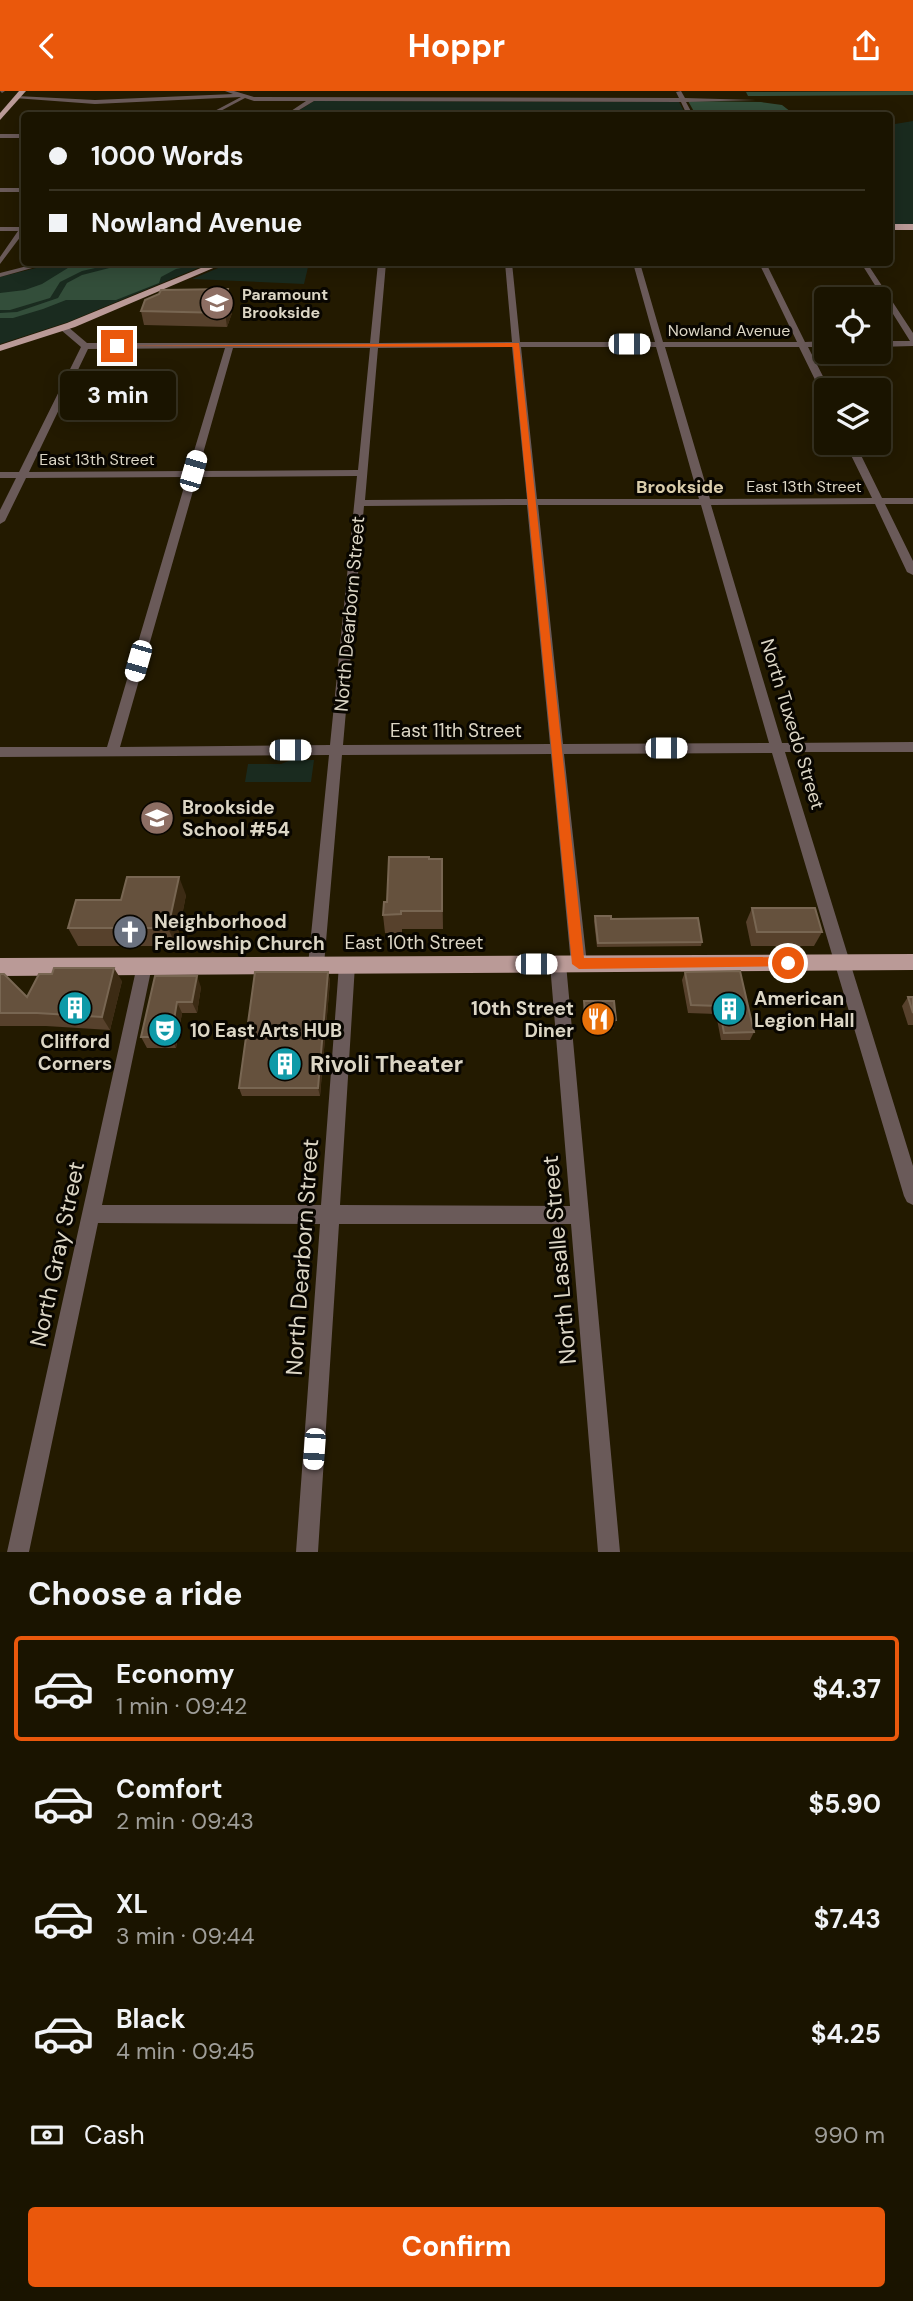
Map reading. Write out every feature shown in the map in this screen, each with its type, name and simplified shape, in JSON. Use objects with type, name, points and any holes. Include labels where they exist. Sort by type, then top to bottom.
[{"type":"main road","points":[[0,118],[20,94]]},
{"type":"main road","points":[[893,227],[913,227]]},
{"type":"main road","points":[[0,348],[64,328],[212,266]]},
{"type":"main road","name":"East 10th Street","points":[[0,967],[913,962]]},
{"type":"street","points":[[228,91],[240,97]]},
{"type":"street","points":[[265,99],[268,91]]},
{"type":"street","points":[[348,99],[349,91]]},
{"type":"street","points":[[431,91],[431,99]]},
{"type":"street","points":[[513,91],[514,99]]},
{"type":"street","points":[[596,91],[598,99]]},
{"type":"street","points":[[678,91],[688,112]]},
{"type":"street","points":[[20,94],[99,102],[240,97],[753,100]]},
{"type":"street","points":[[215,112],[240,97]]},
{"type":"street","points":[[293,112],[313,99]]},
{"type":"street","points":[[0,136],[21,136]]},
{"type":"street","points":[[0,190],[21,190]]},
{"type":"street","points":[[0,229],[21,229]]},
{"type":"street","points":[[0,262],[21,233]]},
{"type":"street","points":[[0,275],[34,266]]},
{"type":"street","name":"North Dearborn Street","points":[[316,965],[382,266]]},
{"type":"street","points":[[508,266],[579,964]]},
{"type":"street","name":"North Tuxedo Street","points":[[637,266],[777,748],[913,1196]]},
{"type":"street","points":[[764,266],[819,378]]},
{"type":"street","points":[[866,266],[913,341],[891,343]]},
{"type":"street","points":[[0,521],[85,346],[64,328]]},
{"type":"street","name":"Nowland Avenue","points":[[85,346],[814,344]]},
{"type":"street","points":[[112,751],[230,345]]},
{"type":"street","points":[[856,455],[913,572]]},
{"type":"street","name":"East 13th Street","points":[[0,475],[362,474]]},
{"type":"street","name":"East 13th Street","points":[[360,503],[913,502]]},
{"type":"street","name":"East 11th Street","points":[[0,752],[913,747]]},
{"type":"street","name":"North Lasalle Street","points":[[558,964],[609,1552]]},
{"type":"street","name":"North Dearborn Street","points":[[307,1552],[348,965]]},
{"type":"street","name":"North Gray Street","points":[[18,1552],[144,966]]},
{"type":"street","points":[[91,1214],[580,1215]]},
{"type":"green space","points":[[913,91],[913,95],[748,96],[746,92]]},
{"type":"green space","points":[[314,101],[679,102],[684,112],[297,112]]},
{"type":"green space","points":[[688,101],[761,102],[782,105],[791,112],[694,112]]},
{"type":"green space","points":[[913,121],[913,224],[893,224],[893,124]]},
{"type":"green space","points":[[44,266],[203,266],[68,322],[0,344],[0,277]]},
{"type":"green space","points":[[71,266],[104,266],[82,271],[60,282],[50,298],[10,310],[0,310],[0,293],[25,290],[42,284]]},
{"type":"green space","points":[[117,266],[191,266],[176,269],[161,277],[159,283],[116,300],[66,300],[13,318],[0,318],[0,313],[17,312],[58,298],[67,283],[82,275]]},
{"type":"green space","points":[[223,266],[308,266],[304,284],[192,279]]},
{"type":"green space","points":[[291,760],[314,760],[311,782],[245,782],[248,764],[281,764]]},
{"type":"building","points":[[228,289],[229,299],[225,313],[141,311],[145,300],[159,294],[161,290]]},
{"type":"building","points":[[389,857],[442,859],[442,911],[401,911],[401,914],[383,915],[384,902],[387,902]]},
{"type":"building","points":[[127,877],[179,877],[168,928],[68,928],[76,900],[121,900]]},
{"type":"building","points":[[752,908],[815,908],[822,932],[757,932]]},
{"type":"building","points":[[595,916],[611,916],[611,919],[698,918],[702,942],[598,943]]},
{"type":"building","name":"Clifford Corners","points":[[54,968],[114,968],[102,1017],[0,1013],[0,974],[4,974],[27,997],[39,974],[52,974]]},
{"type":"building","points":[[740,971],[754,1032],[724,1033],[719,1006],[691,1005],[685,972]]},
{"type":"building","name":"Rivoli Theater","points":[[255,972],[328,972],[318,1088],[239,1088]]},
{"type":"building","points":[[155,976],[197,976],[192,1002],[177,1002],[171,1037],[141,1037]]},
{"type":"building","points":[[908,997],[913,997],[913,1013]]},
{"type":"building","points":[[584,1001],[614,1001],[616,1020],[586,1020]]},
{"type":"place","name":"Paramount Brookside","points":[[217,303]]},
{"type":"place","name":"Brookside School #54","points":[[157,818]]},
{"type":"place","name":"Neighborhood Fellowship Church","points":[[130,932]]},
{"type":"place","name":"Clifford Corners","points":[[75,1008]]},
{"type":"place","name":"American Legion Hall","points":[[729,1009]]},
{"type":"place","name":"10th Street Diner","points":[[598,1019]]},
{"type":"place","name":"10 East Arts HUB","points":[[165,1030]]},
{"type":"place","name":"Rivoli Theater","points":[[285,1064]]},
{"type":"district","name":"Brookside","points":[[680,487]]},
{"type":"route","points":[[117,346],[517,345],[579,964],[788,963]]}]
